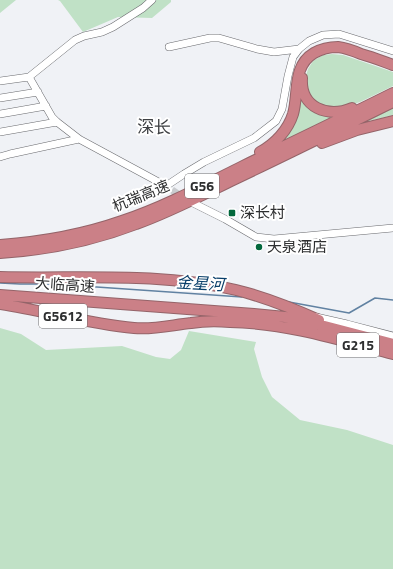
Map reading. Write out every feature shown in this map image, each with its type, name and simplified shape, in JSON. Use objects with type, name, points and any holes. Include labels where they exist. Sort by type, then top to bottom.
[{"type":"highway","points":[[219,178],[268,147],[278,139],[285,130],[293,114],[295,106],[297,80],[300,68],[311,55],[321,49],[338,47],[393,65]]},
{"type":"highway","points":[[393,69],[344,53],[327,52],[314,58],[307,65],[303,74],[302,84],[304,94],[310,102],[317,108],[331,112],[348,110],[393,93]]},
{"type":"highway","name":"杭瑞高速","points":[[0,245],[54,239],[108,226],[134,217],[219,178],[393,93]]},
{"type":"highway","name":"杭瑞高速","points":[[0,253],[56,247],[110,234],[163,213],[393,102]]},
{"type":"highway","points":[[248,173],[344,135],[393,121]]},
{"type":"highway","name":"G215","points":[[0,278],[124,277],[184,281],[221,287],[258,296],[309,316],[344,336],[393,354]]},
{"type":"highway","name":"大临高速","points":[[0,295],[285,317],[317,324],[344,336]]},
{"type":"highway","name":"大临高速","points":[[0,304],[126,327],[148,328],[210,321],[233,322],[281,327],[323,336]]},
{"type":"highway","name":"G215","points":[[323,336],[344,336],[393,344]]},
{"type":"street","points":[[0,81],[29,77],[75,40],[114,27],[143,8],[152,0]]},
{"type":"street","points":[[29,77],[52,117],[79,139],[169,188],[184,174],[204,162],[254,138],[269,128],[276,121],[282,109],[288,76],[294,57],[299,49],[309,41],[317,37],[340,34],[393,52]]},
{"type":"street","points":[[169,47],[210,38],[219,38],[257,49],[274,52],[299,49]]},
{"type":"street","points":[[0,98],[38,92]]},
{"type":"street","points":[[0,114],[46,106]]},
{"type":"street","points":[[0,132],[58,122]]},
{"type":"street","points":[[0,157],[79,139]]},
{"type":"street","points":[[193,203],[256,237],[274,239],[393,228]]},
{"type":"street","points":[[309,316],[393,336]]},
{"type":"green space","points":[[0,0],[16,0],[0,13]]},
{"type":"green space","points":[[58,0],[171,0],[171,2],[152,18],[118,17],[83,32]]},
{"type":"green space","points":[[323,55],[343,55],[393,72],[393,86],[360,102],[338,109],[321,106],[309,96],[305,79],[308,69],[313,61]]},
{"type":"green space","points":[[300,92],[338,115],[279,143]]},
{"type":"green space","points":[[393,106],[393,115],[357,124]]},
{"type":"green space","points":[[0,328],[21,334],[46,350],[122,346],[156,357],[170,359],[181,350],[189,331],[256,342],[254,349],[262,377],[272,397],[300,420],[347,430],[393,445],[393,569],[0,569]]},
{"type":"waterway","name":"金星河","points":[[0,283],[53,284],[242,297]]},
{"type":"waterway","name":"金星河","points":[[289,302],[349,313],[375,298],[393,300]]},
{"type":"tunnel","points":[[172,190],[184,198]]},
{"type":"place","name":"深长村","points":[[232,213]]},
{"type":"place","name":"天泉酒店","points":[[259,247]]},
{"type":"district","name":"深长","points":[[154,127]]}]
